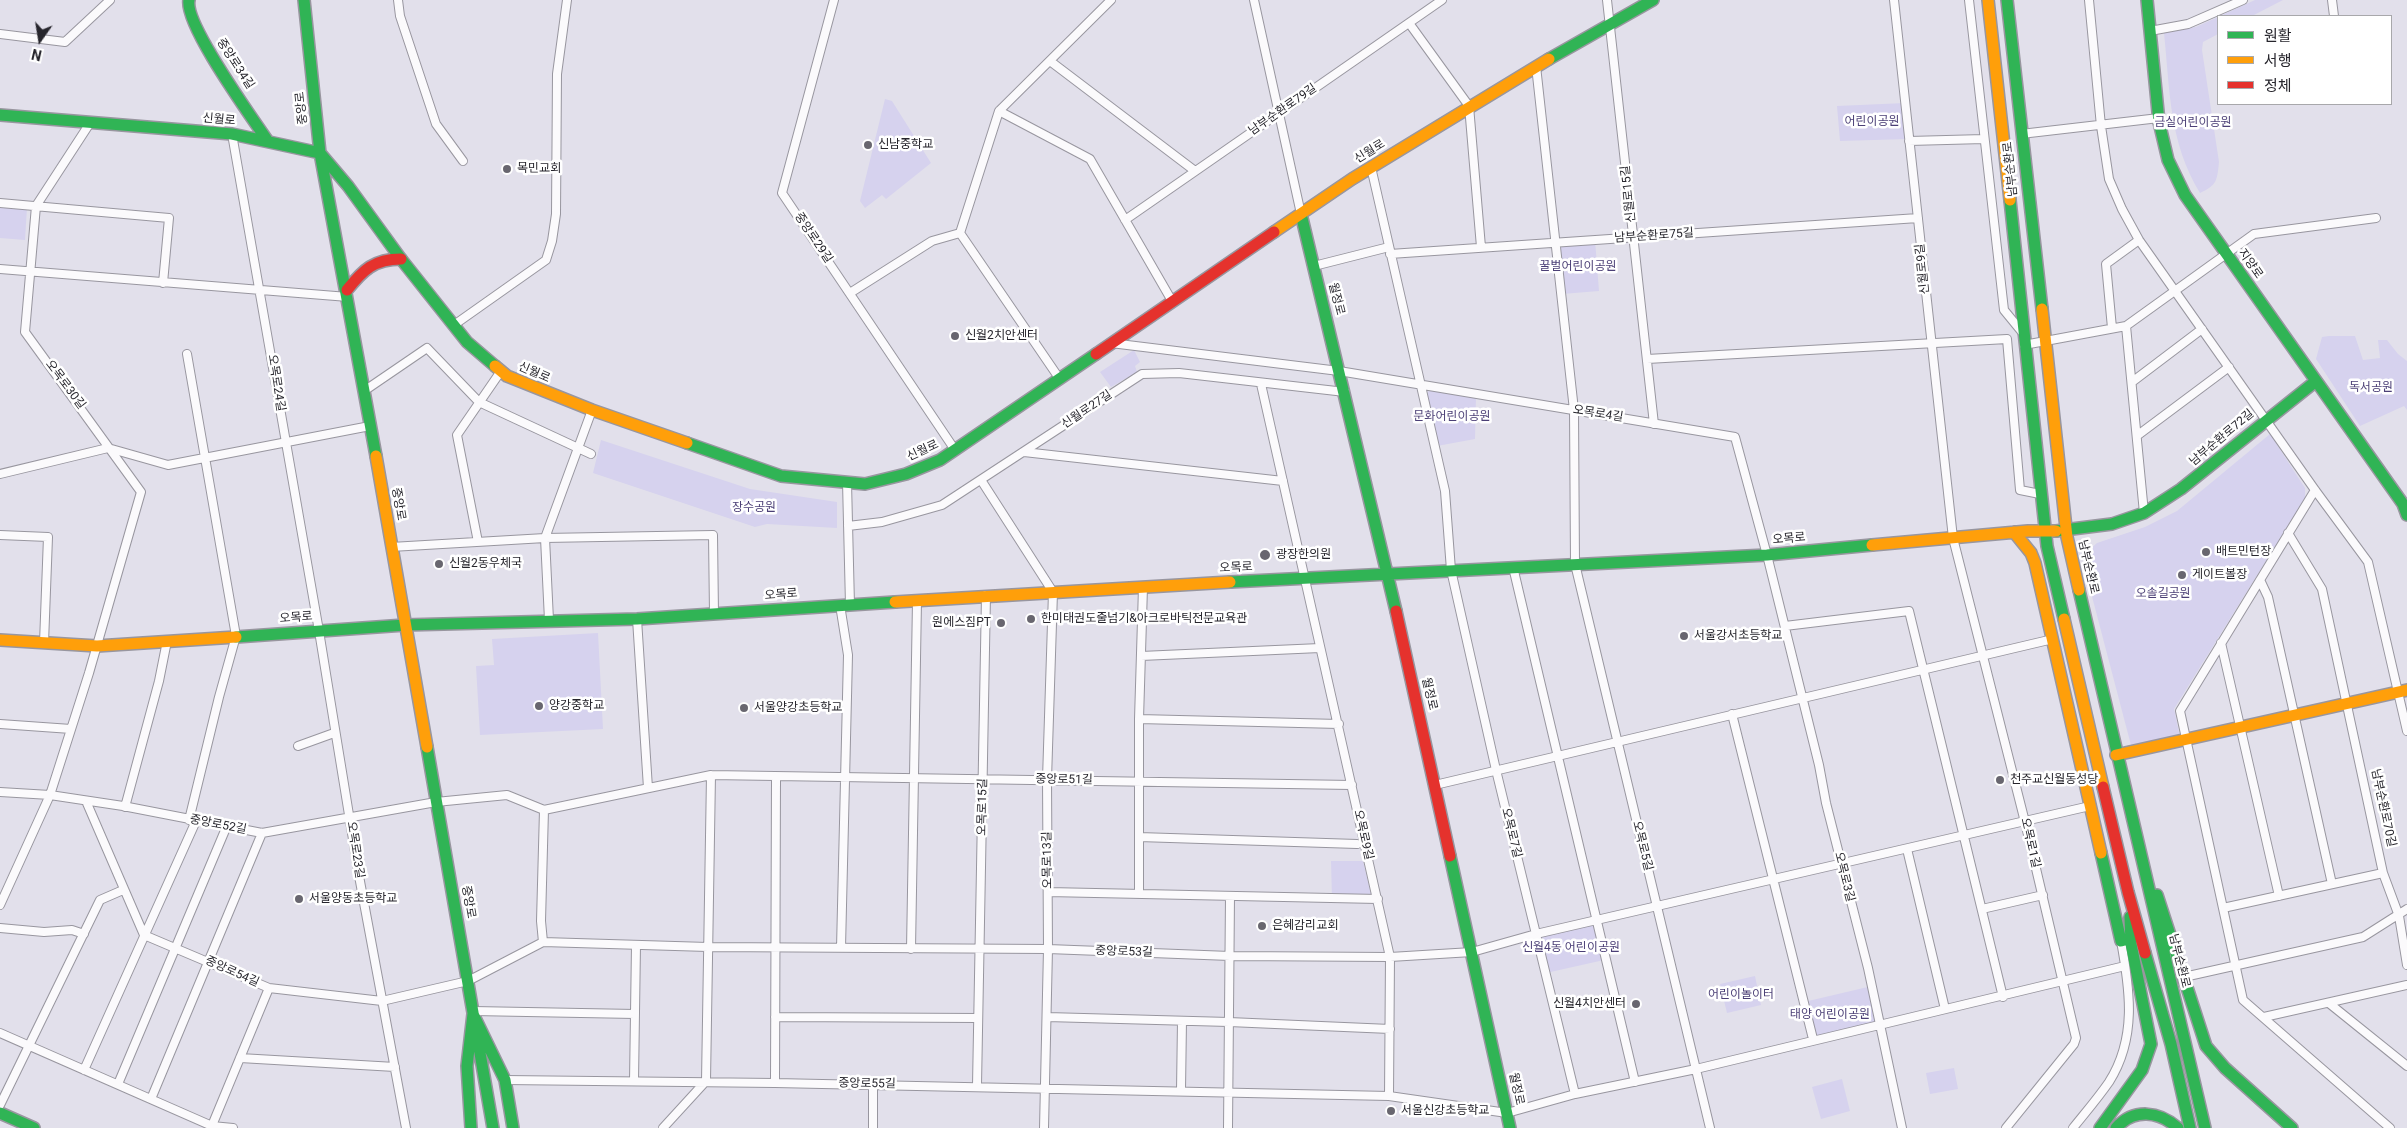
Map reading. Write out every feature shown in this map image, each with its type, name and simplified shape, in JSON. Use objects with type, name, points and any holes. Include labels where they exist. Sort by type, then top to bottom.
[{"type":"main road","name":"중앙로34길","points":[[189,0],[188,5],[198,33],[267,140]]},
{"type":"main road","name":"중앙로","points":[[304,0],[320,153],[347,294],[493,1128]]},
{"type":"main road","name":"신월로","points":[[0,115],[232,134],[267,140],[320,153],[348,186],[401,259],[467,342],[507,376],[592,410],[781,476],[865,484],[906,474],[940,460],[1371,168],[1536,66],[1653,0]]},
{"type":"main road","name":"남부순환로","points":[[1988,0],[2040,494],[2046,532],[2128,892],[2171,1044],[2190,1128]]},
{"type":"main road","name":"남부순환로","points":[[2007,0],[2066,531],[2116,755],[2205,1128]]},
{"type":"main road","name":"지양로","points":[[2147,0],[2159,118],[2168,160],[2184,195],[2402,504],[2407,514]]},
{"type":"main road","name":"월정로","points":[[1301,214],[1388,574],[1510,1128]]},
{"type":"main road","points":[[347,294],[358,275],[376,260],[384,258],[401,259]]},
{"type":"main road","name":"남부순환로72길","points":[[2066,531],[2112,524],[2144,513],[2181,489],[2266,419],[2316,381]]},
{"type":"main road","name":"오목로","points":[[0,640],[97,646],[405,625],[637,619],[986,595],[1767,555],[2014,532],[2066,531]]},
{"type":"main road","points":[[2014,532],[2031,553],[2035,563],[2090,806],[2126,940],[2151,1044],[2142,1070],[2100,1128]]},
{"type":"main road","points":[[2116,755],[2403,691]]},
{"type":"main road","points":[[2127,802],[2206,1046],[2225,1068],[2292,1128]]},
{"type":"main road","points":[[2126,940],[2128,892]]},
{"type":"main road","points":[[473,1012],[505,1080],[513,1128]]},
{"type":"main road","points":[[471,1128],[467,1066],[473,1012]]},
{"type":"main road","points":[[0,1113],[34,1128]]},
{"type":"main road","points":[[2116,1128],[2128,1117],[2151,1113],[2166,1117],[2178,1128]]},
{"type":"street","points":[[0,34],[65,42],[110,0]]},
{"type":"street","points":[[398,0],[400,16],[436,124],[463,161]]},
{"type":"street","points":[[454,325],[546,260],[552,241],[556,214],[557,74],[567,0]]},
{"type":"street","name":"중앙로29길","points":[[834,0],[782,193],[954,450]]},
{"type":"street","points":[[960,233],[999,111],[1111,0]]},
{"type":"street","points":[[1254,0],[1301,214]]},
{"type":"street","name":"남부순환로79길","points":[[1125,220],[1442,0]]},
{"type":"street","name":"신월로15길","points":[[1607,0],[1654,424]]},
{"type":"street","name":"신월로9길","points":[[1894,0],[1953,538]]},
{"type":"street","name":"남부순환로","points":[[1969,0],[2004,310],[2024,339]]},
{"type":"street","points":[[2088,0],[2101,126],[2109,179],[2122,209],[2140,240],[2314,490],[2368,562],[2403,691],[2407,731]]},
{"type":"street","points":[[2150,31],[2188,24],[2242,0]]},
{"type":"street","points":[[2332,0],[2334,15]]},
{"type":"street","points":[[1409,23],[1469,106],[1481,247]]},
{"type":"street","points":[[1050,61],[1195,171]]},
{"type":"street","name":"오목로5길","points":[[1536,66],[1574,410],[1576,564],[1616,742],[1710,1128]]},
{"type":"street","points":[[999,111],[1090,159],[1172,302]]},
{"type":"street","points":[[2021,134],[2159,118]]},
{"type":"street","name":"오목로30길","points":[[90,123],[36,206],[25,332],[90,419],[108,448],[141,492],[97,646]]},
{"type":"street","name":"오목로24길","points":[[232,134],[319,631]]},
{"type":"street","points":[[1909,141],[1984,139]]},
{"type":"street","points":[[1371,168],[1445,491],[1451,570]]},
{"type":"street","points":[[0,203],[169,218],[163,283]]},
{"type":"street","name":"남부순환로75길","points":[[1390,250],[1634,238],[1918,218]]},
{"type":"street","points":[[2024,339],[2044,341],[2126,326],[2254,234],[2376,218]]},
{"type":"street","points":[[850,293],[932,241],[960,233]]},
{"type":"street","points":[[960,233],[1059,378]]},
{"type":"street","points":[[2112,328],[2106,264],[2140,240]]},
{"type":"street","points":[[1314,266],[1390,250]]},
{"type":"street","points":[[0,269],[260,291],[347,294]]},
{"type":"street","points":[[2126,326],[2138,435],[2144,513]]},
{"type":"street","points":[[2132,382],[2202,329]]},
{"type":"street","points":[[1647,358],[2006,339],[2020,490],[2040,494]]},
{"type":"street","points":[[1111,343],[1340,372]]},
{"type":"street","points":[[364,391],[427,348],[479,402],[577,450],[591,454]]},
{"type":"street","points":[[84,1070],[144,935],[192,820],[219,697],[236,636],[187,354]]},
{"type":"street","points":[[2138,435],[2229,366]]},
{"type":"street","points":[[478,542],[457,435],[501,371]]},
{"type":"street","name":"오목로4길","points":[[1340,372],[1735,437],[1767,555]]},
{"type":"street","name":"신월로27길","points":[[848,526],[882,522],[942,506],[1142,374],[1178,373],[1261,384],[1345,392]]},
{"type":"street","name":"오목로9길","points":[[1261,384],[1390,956],[1389,1096]]},
{"type":"street","points":[[549,620],[545,538],[592,410]]},
{"type":"street","points":[[0,474],[108,448],[168,465],[370,426]]},
{"type":"street","points":[[1024,452],[1283,481]]},
{"type":"street","points":[[982,480],[1053,592]]},
{"type":"street","points":[[841,948],[848,655],[845,605],[848,526],[847,482]]},
{"type":"street","points":[[2314,490],[2180,711],[2243,1000],[2390,1128]]},
{"type":"street","name":"남부순환로70길","points":[[2288,533],[2322,589],[2383,873],[2399,916],[2407,964]]},
{"type":"street","points":[[0,535],[48,537],[44,643]]},
{"type":"street","points":[[391,547],[545,538],[713,535],[714,614]]},
{"type":"street","name":"오목로1길","points":[[1953,538],[2026,822],[2062,982],[2076,1035],[2075,1042],[2006,1128]]},
{"type":"street","name":"오목로3길","points":[[1767,555],[1841,865],[1881,1022],[1902,1128]]},
{"type":"street","points":[[1513,568],[1635,1082]]},
{"type":"street","name":"오목로7길","points":[[1451,570],[1496,770],[1575,1094]]},
{"type":"street","points":[[2260,580],[2268,597],[2332,884]]},
{"type":"street","points":[[1139,893],[1139,719],[1143,587]]},
{"type":"street","name":"오목로13길","points":[[1044,1128],[1048,949],[1047,780],[1053,592]]},
{"type":"street","name":"오목로15길","points":[[977,1086],[986,595]]},
{"type":"street","points":[[911,949],[915,777],[916,601]]},
{"type":"street","points":[[1785,626],[1909,611],[2003,997]]},
{"type":"street","points":[[637,619],[648,788]]},
{"type":"street","name":"오목로23길","points":[[319,631],[334,733],[406,1128]]},
{"type":"street","points":[[1435,785],[2053,639]]},
{"type":"street","points":[[126,807],[159,682],[167,641]]},
{"type":"street","points":[[2221,643],[2279,896]]},
{"type":"street","points":[[0,905],[50,795],[97,646]]},
{"type":"street","points":[[1141,656],[1320,648]]},
{"type":"street","points":[[1732,714],[1813,1039]]},
{"type":"street","points":[[1139,719],[1338,724]]},
{"type":"street","points":[[0,724],[71,728]]},
{"type":"street","points":[[298,746],[334,733]]},
{"type":"street","points":[[663,1128],[706,1081],[711,775]]},
{"type":"street","name":"중앙로51길","points":[[544,810],[711,775],[1352,785]]},
{"type":"street","points":[[775,1083],[777,947],[776,777]]},
{"type":"street","name":"중앙로52길","points":[[0,792],[50,795],[126,807],[262,834],[436,802]]},
{"type":"street","points":[[436,802],[507,795],[544,810],[542,942]]},
{"type":"street","points":[[86,801],[144,935]]},
{"type":"street","name":"중앙로53길","points":[[468,981],[542,942],[708,947],[1048,949],[1230,956],[1390,956],[1472,952],[1536,934],[2090,806]]},
{"type":"street","points":[[118,1084],[226,828]]},
{"type":"street","points":[[151,1099],[262,834]]},
{"type":"street","points":[[1139,837],[1357,844]]},
{"type":"street","points":[[1907,849],[1945,1009]]},
{"type":"street","points":[[2223,908],[2383,873]]},
{"type":"street","points":[[0,1105],[100,900],[123,890]]},
{"type":"street","points":[[1048,892],[1378,900]]},
{"type":"street","points":[[1982,910],[2043,895]]},
{"type":"street","points":[[1228,1128],[1230,896]]},
{"type":"street","points":[[2184,977],[2363,937],[2399,916],[2407,909]]},
{"type":"street","points":[[0,928],[44,932],[72,930],[84,934]]},
{"type":"street","name":"중앙로54길","points":[[144,935],[210,961],[269,988],[382,1001],[468,981]]},
{"type":"street","points":[[2073,1128],[2108,1083],[2121,1059],[2130,1013],[2129,987],[2125,966],[2126,940]]},
{"type":"street","points":[[634,1081],[636,945]]},
{"type":"street","points":[[1507,1113],[1575,1094],[1696,1069],[1881,1022],[2003,997],[2125,966]]},
{"type":"street","points":[[2264,1018],[2407,985]]},
{"type":"street","points":[[212,1127],[269,988]]},
{"type":"street","points":[[2330,1004],[2407,1066]]},
{"type":"street","points":[[473,1012],[635,1014]]},
{"type":"street","points":[[775,1017],[978,1018]]},
{"type":"street","points":[[1047,1017],[1182,1020],[1390,1029]]},
{"type":"street","points":[[1181,1090],[1182,1020]]},
{"type":"street","points":[[0,1033],[212,1127],[233,1128]]},
{"type":"street","points":[[240,1058],[395,1067]]},
{"type":"street","name":"중앙로55길","points":[[505,1080],[873,1084],[1389,1096],[1507,1113]]},
{"type":"street","points":[[872,1128],[873,1084]]},
{"type":"green space","points":[[2255,0],[2283,0],[2254,15],[2222,15]]},
{"type":"green space","name":"금실어린이공원","points":[[2217,17],[2217,35],[2203,42],[2202,50],[2219,162],[2218,174],[2213,185],[2200,193],[2182,155],[2177,135],[2170,96],[2164,33],[2169,30],[2196,27]]},
{"type":"green space","points":[[885,99],[892,101],[931,163],[886,199],[882,195],[865,208],[860,201]]},
{"type":"green space","name":"어린이공원","points":[[1905,103],[1908,139],[1840,141],[1837,106]]},
{"type":"green space","points":[[0,206],[27,208],[25,240],[0,238]]},
{"type":"green space","name":"꿀벌어린이공원","points":[[1595,240],[1599,291],[1562,294],[1557,244]]},
{"type":"green space","name":"독서공원","points":[[2355,336],[2363,360],[2380,358],[2378,340],[2387,340],[2398,354],[2407,361],[2407,410],[2404,406],[2360,426],[2316,359],[2322,337]]},
{"type":"green space","points":[[1134,350],[1140,362],[1135,366],[1137,372],[1111,387],[1100,372]]},
{"type":"green space","name":"문화어린이공원","points":[[1430,389],[1476,397],[1475,439],[1437,446],[1424,398]]},
{"type":"green space","name":"오솔길공원","points":[[2270,434],[2305,488],[2305,498],[2174,709],[2180,737],[2132,749],[2084,566],[2087,552],[2097,543],[2145,527],[2177,511]]},
{"type":"green space","name":"장수공원","points":[[601,440],[750,489],[837,502],[837,528],[767,524],[755,527],[593,473]]},
{"type":"green space","points":[[598,633],[603,729],[480,735],[476,666],[494,665],[492,639]]},
{"type":"green space","points":[[1331,861],[1363,861],[1372,899],[1332,899]]},
{"type":"green space","name":"신월4동 어린이공원","points":[[1595,922],[1604,960],[1546,973],[1537,935]]},
{"type":"green space","name":"어린이놀이터","points":[[1755,976],[1761,1005],[1727,1013],[1720,984]]},
{"type":"green space","name":"태양 어린이공원","points":[[1872,986],[1881,1022],[1813,1039],[1804,1002]]},
{"type":"green space","points":[[1954,1068],[1958,1089],[1930,1094],[1926,1073]]},
{"type":"green space","points":[[1842,1079],[1850,1111],[1821,1119],[1812,1087]]},
{"type":"traffic: fast","points":[[189,0],[190,12],[207,49],[267,140]]},
{"type":"traffic: fast","points":[[304,0],[320,153],[376,456]]},
{"type":"traffic: fast","points":[[1549,59],[1653,0]]},
{"type":"traffic: fast","points":[[2007,0],[2042,309]]},
{"type":"traffic: fast","points":[[2147,0],[2159,122],[2168,160],[2185,195],[2403,504],[2407,515]]},
{"type":"traffic: fast","points":[[0,115],[232,134],[320,153],[348,186],[401,259],[467,342],[495,366]]},
{"type":"traffic: fast","points":[[2010,200],[2047,546],[2064,619]]},
{"type":"traffic: fast","points":[[1301,214],[1396,611]]},
{"type":"traffic: fast","points":[[687,443],[781,476],[865,484],[906,474],[940,460],[1096,354]]},
{"type":"traffic: fast","points":[[2056,531],[2112,524],[2144,513],[2181,489],[2316,381]]},
{"type":"traffic: fast","points":[[1230,582],[1767,555],[1872,545]]},
{"type":"traffic: fast","points":[[2079,590],[2205,1128]]},
{"type":"traffic: fast","points":[[236,637],[405,625],[637,619],[895,602]]},
{"type":"traffic: fast","points":[[427,747],[493,1128]]},
{"type":"traffic: fast","points":[[2101,853],[2121,941],[2131,938]]},
{"type":"traffic: fast","points":[[1450,856],[1510,1128]]},
{"type":"traffic: fast","points":[[2157,895],[2206,1046],[2225,1068],[2292,1128]]},
{"type":"traffic: fast","points":[[2100,1128],[2142,1070],[2151,1044],[2131,944],[2130,917]]},
{"type":"traffic: fast","points":[[2145,953],[2171,1044],[2190,1128]]},
{"type":"traffic: fast","points":[[473,1014],[505,1080],[513,1128]]},
{"type":"traffic: fast","points":[[471,1128],[467,1066],[473,1014]]},
{"type":"traffic: fast","points":[[0,1113],[34,1128]]},
{"type":"traffic: fast","points":[[2116,1128],[2131,1117],[2147,1114],[2163,1118],[2178,1128]]},
{"type":"traffic: slow","points":[[1988,0],[2010,200]]},
{"type":"traffic: slow","points":[[1274,232],[1352,179],[1549,59]]},
{"type":"traffic: slow","points":[[2042,309],[2067,537],[2079,590]]},
{"type":"traffic: slow","points":[[495,366],[507,376],[592,410],[687,443]]},
{"type":"traffic: slow","points":[[376,456],[427,747]]},
{"type":"traffic: slow","points":[[1872,545],[2028,531],[2056,531]]},
{"type":"traffic: slow","points":[[2014,532],[2031,553],[2035,563],[2101,853]]},
{"type":"traffic: slow","points":[[895,602],[1230,582]]},
{"type":"traffic: slow","points":[[2064,619],[2103,787]]},
{"type":"traffic: slow","points":[[0,640],[97,646],[236,637]]},
{"type":"traffic: slow","points":[[2116,755],[2407,690]]},
{"type":"traffic: jam","points":[[1096,354],[1274,232]]},
{"type":"traffic: jam","points":[[347,290],[370,267],[383,261],[401,259]]},
{"type":"traffic: jam","points":[[1396,611],[1450,856]]},
{"type":"traffic: jam","points":[[2103,787],[2128,892],[2145,953]]},
{"type":"place","name":"신남중학교","points":[[868,145]]},
{"type":"place","name":"목민교회","points":[[507,169]]},
{"type":"place","name":"신월2치안센터","points":[[955,336]]},
{"type":"place","name":"배트민턴장","points":[[2206,552]]},
{"type":"place","name":"광장한의원","points":[[1265,555]]},
{"type":"place","name":"신월2동우체국","points":[[439,564]]},
{"type":"place","name":"게이트볼장","points":[[2182,575]]},
{"type":"place","name":"한미태권도줄넘기&아크로바틱전문교육관","points":[[1031,619]]},
{"type":"place","name":"원에스짐PT","points":[[1001,623]]},
{"type":"place","name":"서울강서초등학교","points":[[1684,636]]},
{"type":"place","name":"양강중학교","points":[[539,706]]},
{"type":"place","name":"서울양강초등학교","points":[[744,708]]},
{"type":"place","name":"천주교신월동성당","points":[[2000,780]]},
{"type":"place","name":"서울양동초등학교","points":[[299,899]]},
{"type":"place","name":"은혜감리교회","points":[[1262,926]]},
{"type":"place","name":"신월4치안센터","points":[[1636,1004]]},
{"type":"place","name":"서울신강초등학교","points":[[1391,1111]]}]
